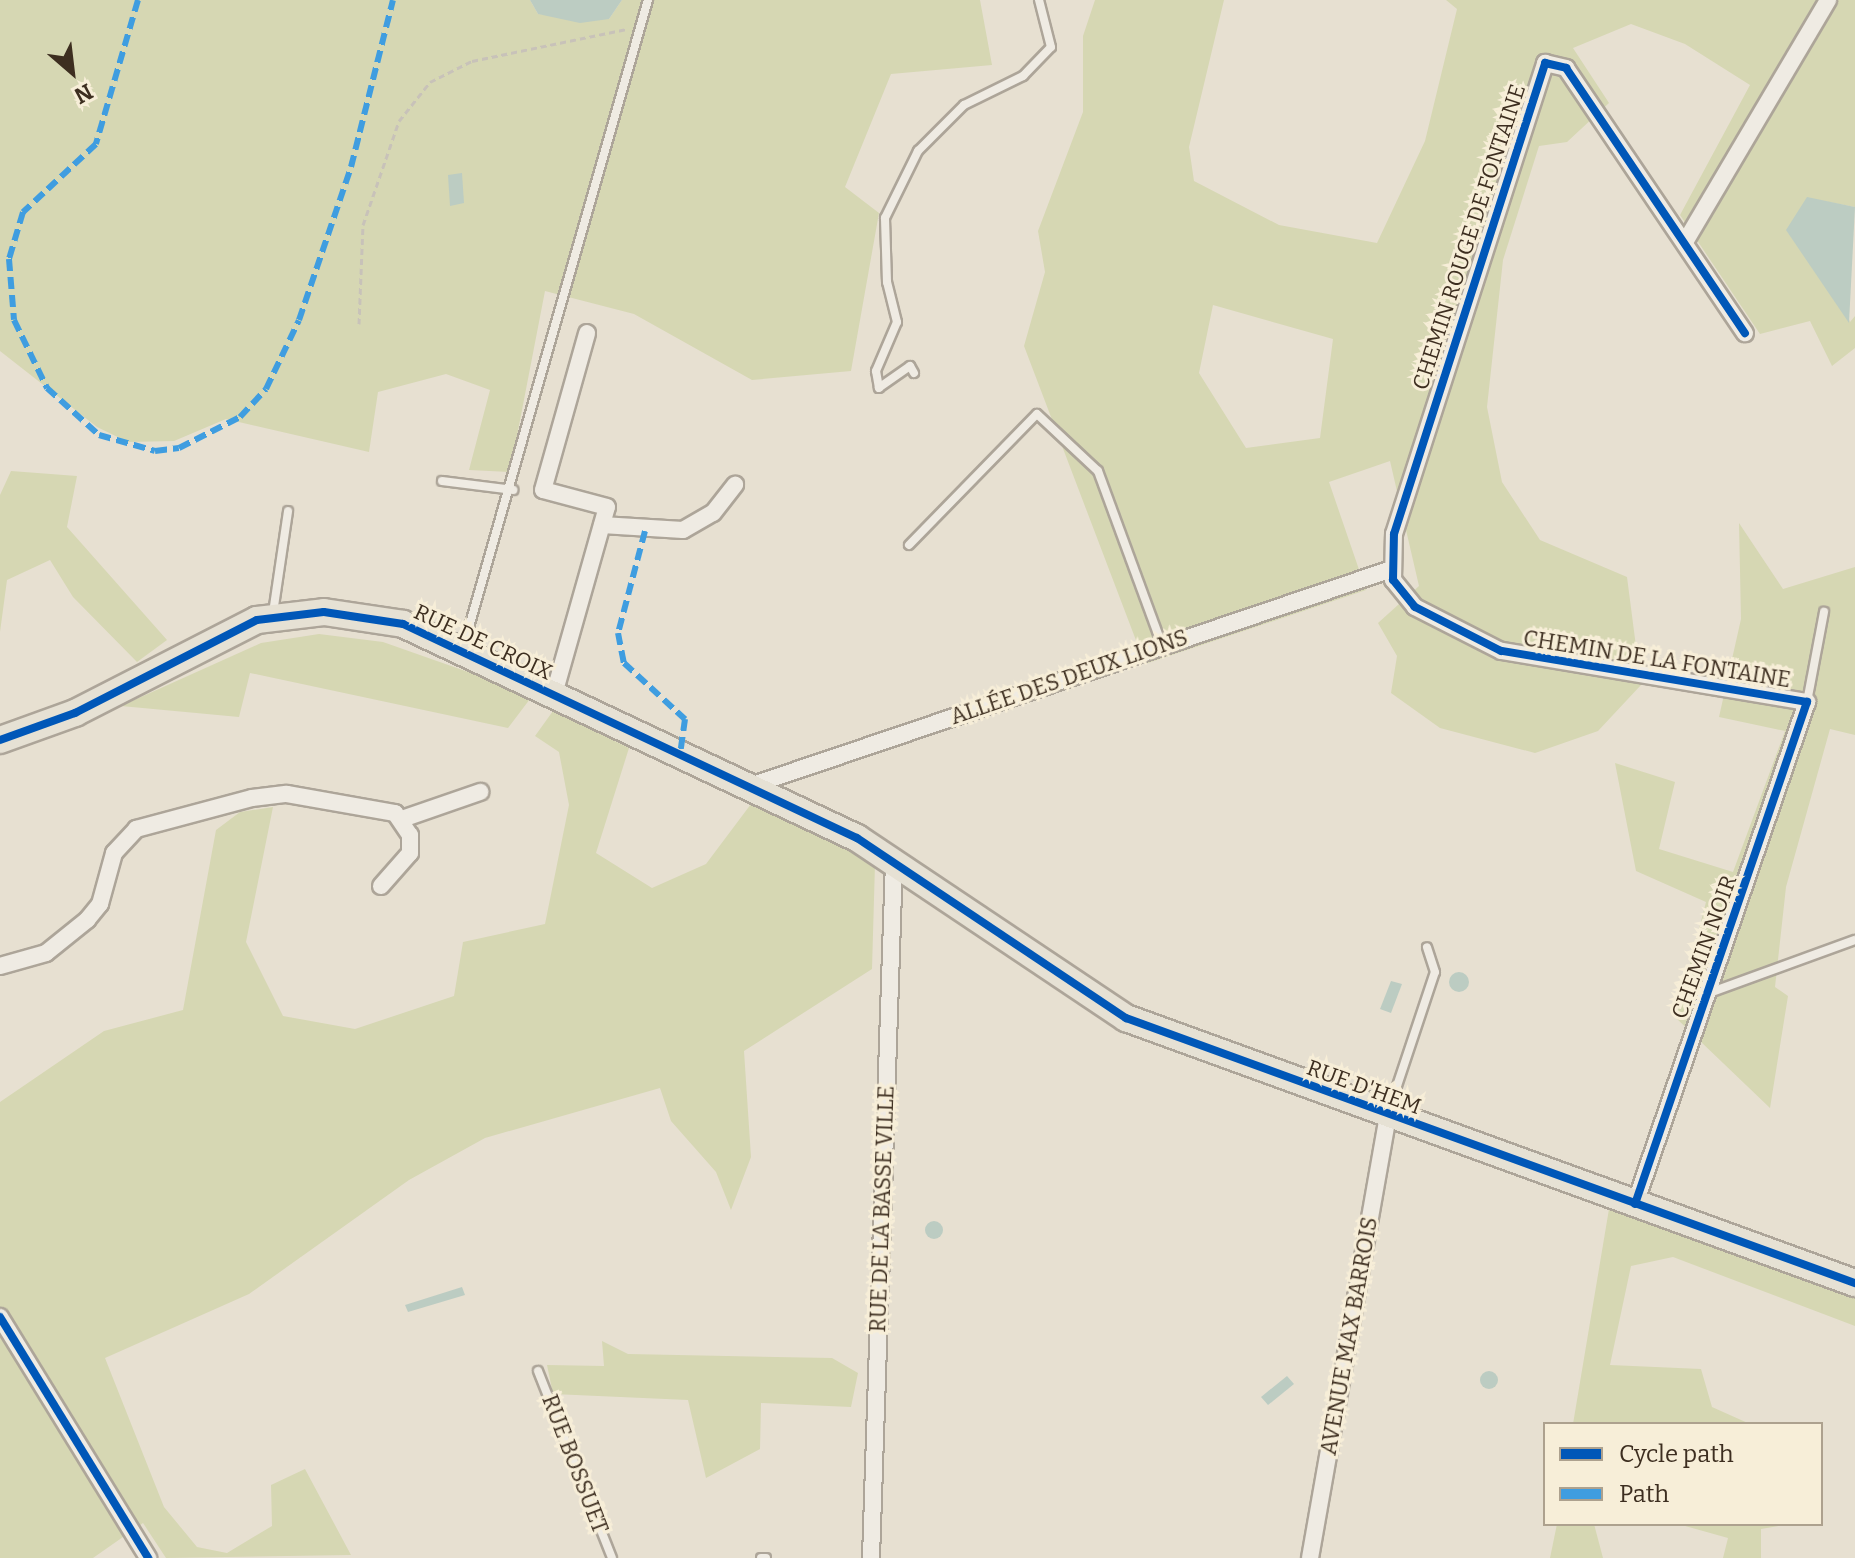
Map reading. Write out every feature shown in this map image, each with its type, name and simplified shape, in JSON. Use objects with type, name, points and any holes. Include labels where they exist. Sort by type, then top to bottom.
[{"type":"main road","name":"RUE DE CROIX","points":[[0,740],[75,713],[220,633],[273,616],[374,617],[463,649],[750,786],[894,860]]},
{"type":"main road","name":"RUE D'HEM","points":[[894,860],[1126,1018],[1855,1283]]},
{"type":"street","points":[[1685,242],[1828,0]]},
{"type":"street","name":"CHEMIN ROUGE DE FONTAINE","points":[[1389,570],[1398,519],[1545,63],[1566,68],[1745,333]]},
{"type":"street","points":[[587,333],[543,490],[607,507],[602,525],[683,530],[713,513],[735,485]]},
{"type":"street","name":"RUE DE CROIX","points":[[554,694],[602,525]]},
{"type":"street","name":"ALLÉE DES DEUX LIONS","points":[[750,786],[1389,570]]},
{"type":"street","name":"CHEMIN DE LA FONTAINE","points":[[1389,570],[1415,607],[1501,651],[1807,702]]},
{"type":"street","name":"CHEMIN NOIR","points":[[1635,1204],[1807,702]]},
{"type":"street","points":[[0,966],[46,953],[87,920],[100,904],[114,853],[146,824],[278,794],[373,806],[402,819],[480,792]]},
{"type":"street","points":[[381,886],[410,853],[402,819]]},
{"type":"street","name":"RUE DE LA BASSE VILLE","points":[[871,1558],[894,860]]},
{"type":"street","name":"AVENUE MAX BARROIS","points":[[1310,1558],[1388,1114]]},
{"type":"street","points":[[0,1317],[148,1558]]},
{"type":"lane","points":[[463,649],[513,490],[635,27],[648,0]]},
{"type":"lane","points":[[914,373],[910,366],[879,388],[876,371],[897,322],[887,282],[885,218],[918,151],[964,105],[1023,76],[1051,47],[1039,0]]},
{"type":"lane","points":[[909,545],[1037,414],[1098,471],[1162,645]]},
{"type":"lane","points":[[442,481],[513,490]]},
{"type":"lane","points":[[273,616],[288,511]]},
{"type":"lane","name":"CHEMIN NOIR","points":[[1807,702],[1824,612]]},
{"type":"lane","points":[[1705,995],[1855,940]]},
{"type":"lane","points":[[1388,1114],[1435,972],[1427,947]]},
{"type":"lane","name":"RUE BOSSUET","points":[[538,1371],[612,1558]]},
{"type":"path","points":[[359,324],[363,225],[399,121],[430,82],[472,61],[635,27]]},
{"type":"green space","points":[[0,0],[530,0],[538,14],[609,19],[622,0],[980,0],[992,65],[891,74],[845,187],[879,213],[851,371],[752,380],[634,314],[545,291],[510,472],[469,470],[490,390],[446,374],[378,392],[369,452],[226,419],[174,441],[128,442],[97,427],[0,351]]},
{"type":"green space","points":[[1095,0],[1224,0],[1189,147],[1194,181],[1279,225],[1377,243],[1425,141],[1457,9],[1446,0],[1855,0],[1855,207],[1807,198],[1850,322],[1855,316],[1855,348],[1832,366],[1810,321],[1760,334],[1680,215],[1750,85],[1685,44],[1631,24],[1573,48],[1609,103],[1567,142],[1539,146],[1503,260],[1487,407],[1502,482],[1540,540],[1627,577],[1641,685],[1598,731],[1535,753],[1440,728],[1391,693],[1397,656],[1378,623],[1419,586],[1390,461],[1329,482],[1366,590],[1145,664],[1024,346],[1045,272],[1038,231],[1083,112],[1083,36]],"holes":[[[1213,305],[1333,339],[1320,438],[1246,448],[1199,373]]]},
{"type":"green space","points":[[11,471],[77,476],[67,527],[167,640],[137,662],[73,597],[50,560],[7,580],[0,632],[0,495]]},
{"type":"green space","points":[[1739,523],[1783,589],[1855,567],[1855,735],[1830,729],[1786,887],[1775,987],[1788,996],[1770,1108],[1676,1018],[1706,902],[1636,871],[1615,763],[1675,782],[1659,849],[1733,872],[1785,731],[1719,717],[1741,619]]},
{"type":"green space","points":[[319,634],[383,642],[533,695],[508,728],[250,673],[239,717],[121,706],[261,643]]},
{"type":"green space","points":[[553,711],[629,748],[596,853],[652,888],[706,864],[754,800],[875,864],[872,969],[744,1051],[751,1157],[731,1210],[716,1172],[671,1121],[660,1088],[485,1138],[409,1180],[249,1294],[105,1358],[164,1507],[197,1547],[227,1553],[272,1526],[271,1485],[305,1469],[351,1555],[166,1558],[143,1523],[93,1558],[0,1558],[0,1102],[104,1031],[183,1010],[216,830],[240,812],[273,807],[246,942],[283,1016],[355,1029],[454,996],[463,942],[545,924],[569,805],[559,752],[535,736]]},
{"type":"green space","points":[[1609,1209],[1855,1295],[1855,1326],[1673,1257],[1631,1266],[1610,1365],[1701,1369],[1712,1407],[1746,1422],[1573,1422]]},
{"type":"green space","points":[[602,1341],[628,1354],[832,1358],[858,1373],[851,1407],[761,1403],[760,1449],[706,1478],[688,1400],[553,1394],[547,1365],[604,1366]]},
{"type":"green space","points":[[1557,1526],[1595,1526],[1603,1558],[1550,1558]]},
{"type":"green space","points":[[1685,1526],[1779,1526],[1761,1529],[1761,1558],[1723,1558],[1728,1538]]},
{"type":"shaded area","points":[[530,0],[622,0],[609,19],[580,23],[538,14]]},
{"type":"shaded area","points":[[462,173],[464,203],[450,206],[448,175]]},
{"type":"shaded area","points":[[1807,197],[1855,207],[1849,323],[1786,230]]},
{"type":"shaded area","points":[[1459,972],[1466,975],[1469,982],[1466,989],[1459,992],[1452,989],[1449,982],[1452,975]]},
{"type":"shaded area","points":[[1391,981],[1402,984],[1391,1013],[1380,1009]]},
{"type":"shaded area","points":[[930,1221],[938,1221],[943,1230],[941,1237],[930,1239],[925,1234],[925,1226]]},
{"type":"shaded area","points":[[462,1287],[465,1295],[408,1312],[405,1305]]},
{"type":"shaded area","points":[[1485,1371],[1493,1371],[1498,1380],[1496,1387],[1485,1389],[1480,1384],[1480,1376]]},
{"type":"shaded area","points":[[1287,1376],[1294,1384],[1268,1405],[1261,1397]]},
{"type":"marked path","points":[[138,0],[96,144],[23,212],[9,259],[14,320],[47,388],[99,435],[155,451],[179,448],[240,417],[266,389],[299,320],[351,167],[393,0]]},
{"type":"marked path","points":[[645,531],[618,633],[624,663],[685,719],[680,753]]},
{"type":"cycle path","points":[[1635,1204],[1807,702],[1501,651],[1415,607],[1393,580],[1394,534],[1545,63],[1566,68],[1745,333]]},
{"type":"cycle path","points":[[0,740],[75,713],[257,620],[324,612],[403,624],[857,838],[1126,1018],[1855,1283]]},
{"type":"cycle path","points":[[0,1317],[148,1558]]}]
